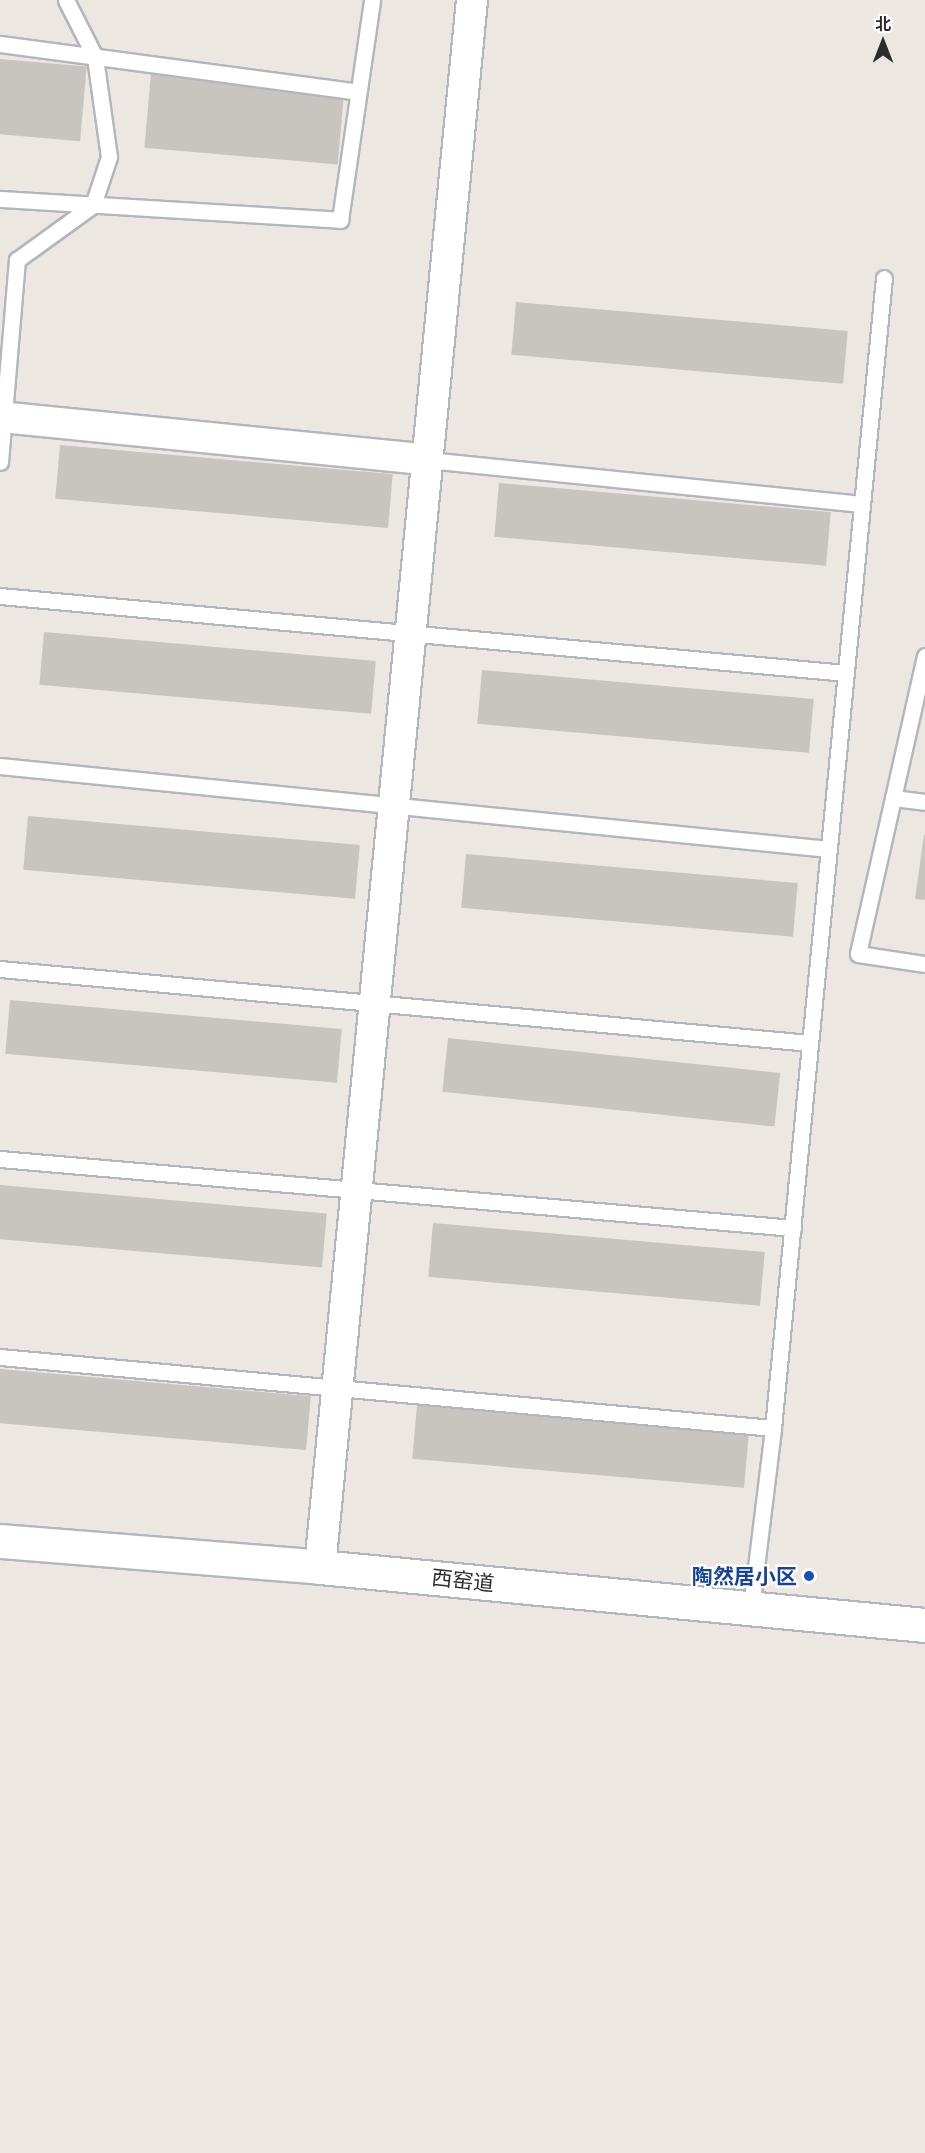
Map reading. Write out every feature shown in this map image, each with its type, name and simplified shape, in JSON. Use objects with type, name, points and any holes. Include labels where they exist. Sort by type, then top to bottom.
[{"type":"street","points":[[320,1567],[472,0]]},
{"type":"street","points":[[2,417],[428,460]]},
{"type":"street","name":"西窑道","points":[[0,1540],[320,1567],[925,1625]]},
{"type":"lane","points":[[0,462],[17,260],[93,205],[109,157],[95,57],[66,0]]},
{"type":"lane","points":[[0,199],[340,220],[372,0]]},
{"type":"lane","points":[[0,44],[358,92]]},
{"type":"lane","points":[[751,1608],[773,1428],[793,1228],[884,278]]},
{"type":"lane","points":[[428,460],[862,504]]},
{"type":"lane","points":[[0,596],[846,673]]},
{"type":"lane","points":[[925,656],[858,954],[925,964]]},
{"type":"lane","points":[[0,766],[829,849]]},
{"type":"lane","points":[[893,798],[925,802]]},
{"type":"lane","points":[[0,969],[810,1043]]},
{"type":"lane","points":[[0,1159],[793,1228]]},
{"type":"lane","points":[[0,1358],[773,1428]]},
{"type":"building","points":[[0,59],[87,67],[80,141],[0,134]]},
{"type":"building","points":[[151,73],[344,90],[338,165],[144,148]]},
{"type":"building","points":[[516,302],[848,331],[843,384],[511,355]]},
{"type":"building","points":[[60,445],[393,474],[388,528],[55,499]]},
{"type":"building","points":[[499,483],[831,512],[826,566],[494,537]]},
{"type":"building","points":[[44,632],[376,661],[371,714],[39,685]]},
{"type":"building","points":[[482,670],[814,699],[809,753],[477,724]]},
{"type":"building","points":[[28,816],[360,845],[355,899],[23,870]]},
{"type":"building","points":[[925,835],[925,900],[915,899]]},
{"type":"building","points":[[466,854],[798,883],[793,937],[461,908]]},
{"type":"building","points":[[10,1000],[342,1029],[337,1083],[5,1054]]},
{"type":"building","points":[[448,1038],[780,1073],[775,1127],[442,1092]]},
{"type":"building","points":[[0,1185],[327,1214],[322,1267],[0,1239]]},
{"type":"building","points":[[433,1223],[765,1252],[760,1306],[428,1277]]},
{"type":"building","points":[[0,1369],[311,1396],[306,1450],[0,1423]]},
{"type":"building","points":[[417,1405],[749,1434],[744,1488],[412,1459]]},
{"type":"place","name":"陶然居小区","points":[[809,1576]]}]
